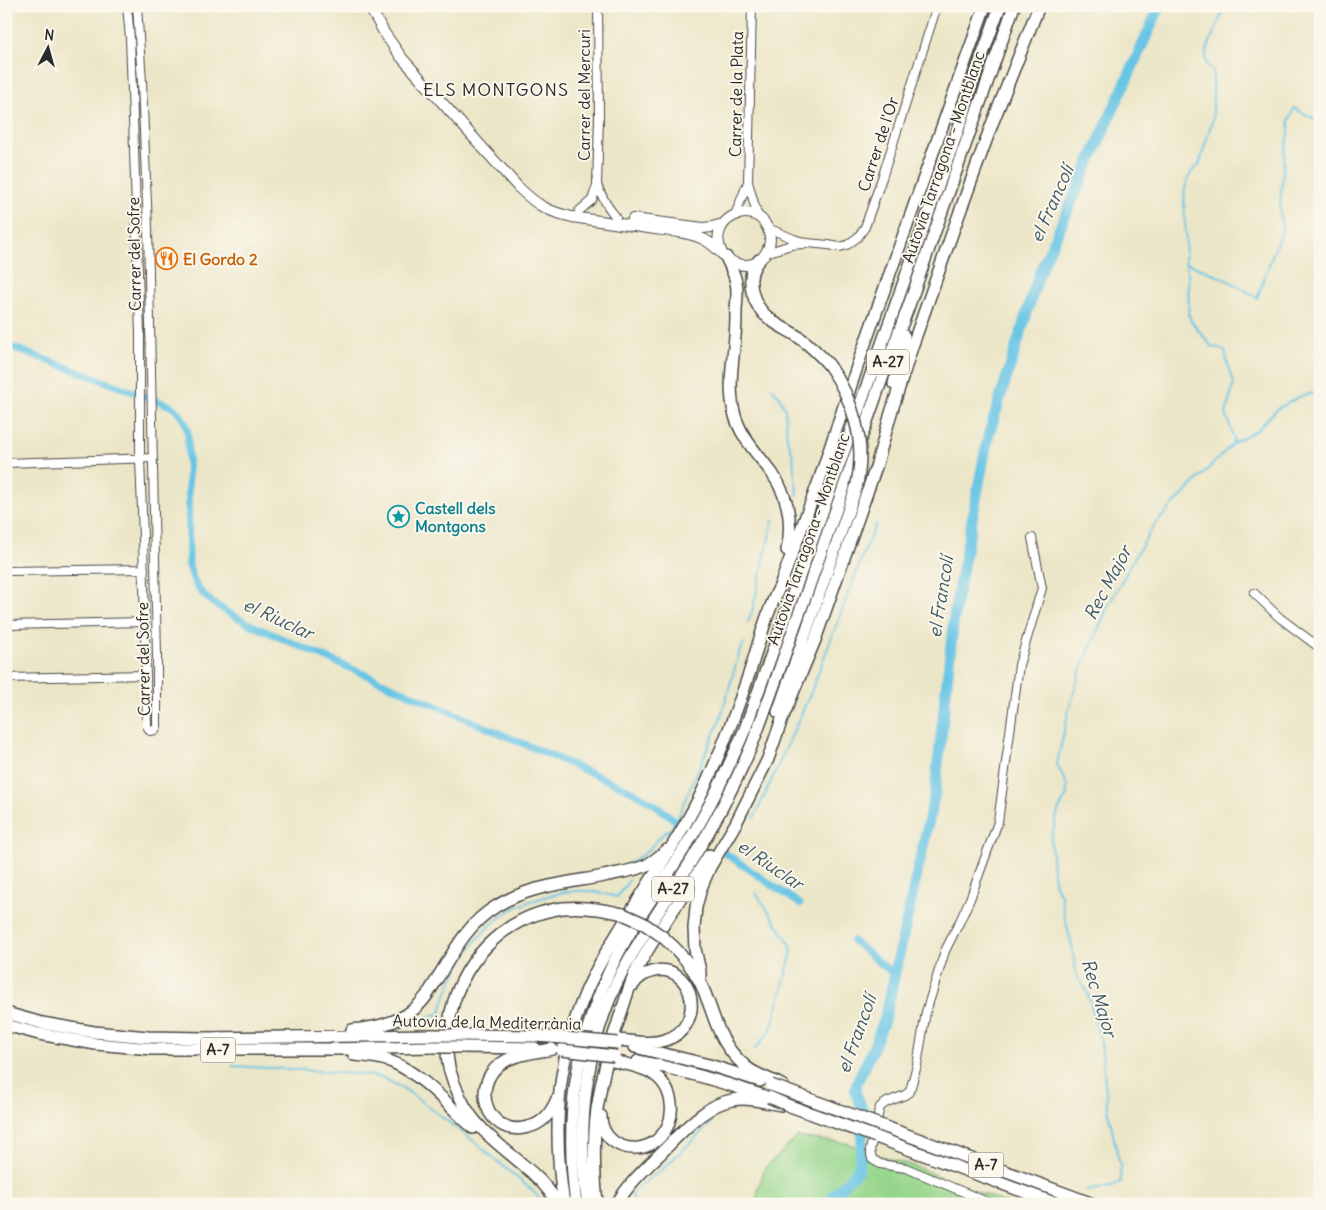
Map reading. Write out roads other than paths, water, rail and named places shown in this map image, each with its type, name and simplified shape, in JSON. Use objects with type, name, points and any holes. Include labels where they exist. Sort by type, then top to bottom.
[{"type":"highway","points":[[773,600],[819,481],[842,408],[985,6]]},
{"type":"highway","name":"Autovia Tarragona - Montblanc","points":[[576,1204],[572,1172],[572,1108],[587,1028],[610,969],[621,948],[688,844],[719,788],[745,729],[965,110],[969,93],[1000,6]]},
{"type":"highway","name":"Autovia Tarragona - Montblanc","points":[[594,1058],[600,1026],[622,971],[707,835],[730,792],[750,748],[1014,6]]},
{"type":"highway","points":[[700,982],[694,928],[696,907],[701,888],[710,867],[736,823],[768,759],[782,719],[815,640],[876,467],[912,347],[962,205],[1039,6]]},
{"type":"highway","points":[[904,236],[961,106],[969,93]]},
{"type":"highway","points":[[557,1050],[516,1057],[507,1060],[494,1070],[488,1078],[484,1096],[489,1110],[498,1122],[510,1128],[522,1129],[537,1125],[546,1118],[553,1108],[557,1100],[573,1029],[588,987],[611,944],[672,846],[703,790],[718,756],[740,700],[773,600],[788,546],[790,532],[784,495],[777,482],[746,440],[734,415],[731,384],[736,332],[737,288],[732,269],[724,255]]},
{"type":"highway","points":[[762,256],[753,267],[751,283],[754,299],[761,311],[769,319],[808,344],[829,365],[845,391],[856,423],[860,455],[856,488],[763,754]]},
{"type":"highway","points":[[891,413],[892,395],[907,325],[908,308]]},
{"type":"highway","points":[[794,588],[795,575],[816,500],[819,481]]},
{"type":"highway","points":[[597,1204],[595,1163],[597,1108],[614,1033],[631,983],[637,968],[723,832],[782,719]]},
{"type":"highway","points":[[318,1037],[336,1031],[384,1025],[411,1012],[430,991],[466,933],[484,915],[505,901],[536,890],[643,867],[672,846]]},
{"type":"highway","points":[[558,1204],[542,1182],[475,1122],[452,1078],[448,1060],[447,1041],[450,1013],[457,989],[470,966],[486,946],[508,928],[548,911],[578,907],[623,914],[643,923],[663,937],[690,966],[700,982],[717,1028],[726,1046],[746,1067],[771,1082]]},
{"type":"highway","points":[[614,1042],[666,1040],[682,1030],[691,1013],[692,1000],[688,989],[678,976],[667,972],[655,971],[643,975],[635,982],[627,996]]},
{"type":"highway","name":"Autovia de la Mediterrània","points":[[6,1013],[42,1023],[123,1035],[186,1038],[462,1034],[534,1036],[614,1042],[771,1082],[794,1093],[1093,1204]]},
{"type":"highway","name":"Autovia de la Mediterrània","points":[[6,1024],[39,1034],[124,1047],[180,1050],[328,1050],[462,1047],[557,1050],[594,1058],[614,1059]]},
{"type":"highway","points":[[328,1050],[380,1058],[401,1066],[421,1080],[486,1139],[524,1167]]},
{"type":"highway","name":"A-27","points":[[588,1204],[583,1158],[583,1135],[585,1102],[594,1058]]},
{"type":"highway","points":[[603,1079],[602,1126],[614,1143],[622,1146],[638,1147],[648,1145],[662,1135],[669,1122],[672,1105],[662,1082],[642,1068],[614,1059]]},
{"type":"highway","name":"A-7","points":[[614,1059],[675,1069],[719,1081],[1058,1204]]},
{"type":"highway","points":[[560,1088],[557,1142],[564,1204]]},
{"type":"highway","points":[[617,1204],[624,1192],[640,1174],[690,1124],[704,1113],[731,1100],[768,1100]]},
{"type":"main road","points":[[369,6],[402,58],[518,187],[532,200],[555,213],[572,217],[702,238],[710,242],[724,255],[735,264],[742,265],[753,263],[762,256],[770,241],[768,228],[758,217],[749,214],[735,215],[729,218],[723,224],[718,237],[724,255]]},
{"type":"main road","points":[[377,6],[394,37],[409,57],[530,190],[541,198],[568,210],[616,217],[703,228],[723,224]]},
{"type":"street","name":"Carrer del Sofre","points":[[127,6],[134,128],[140,332],[140,459],[147,726],[150,731],[156,730],[157,726],[157,656],[147,206],[137,6]]},
{"type":"street","name":"Carrer del Mercuri","points":[[579,211],[592,200],[597,185],[599,117],[598,6]]},
{"type":"street","name":"Carrer de la Plata","points":[[752,6],[748,182],[758,217]]},
{"type":"street","name":"Carrer de l'Or","points":[[768,228],[794,240],[807,243],[840,246],[847,245],[858,238],[865,227],[882,178],[937,6]]},
{"type":"street","name":"Carrer de la Plata","points":[[735,215],[748,182]]},
{"type":"street","name":"Carrer del Mercuri","points":[[597,185],[606,204],[616,217]]},
{"type":"street","name":"Carrer de l'Or","points":[[762,256],[792,245],[807,243]]},
{"type":"street","points":[[6,463],[153,458]]},
{"type":"street","points":[[992,1204],[906,1168],[880,1164],[872,1159],[870,1150],[880,1107],[909,1092],[911,1087],[917,1065],[926,1012],[945,951],[970,899],[998,822],[1019,666],[1042,588],[1032,538]]},
{"type":"street","points":[[6,571],[144,569]]},
{"type":"street","points":[[1254,593],[1280,618],[1320,648]]},
{"type":"street","points":[[6,625],[145,622]]},
{"type":"street","points":[[6,678],[146,675]]},
{"type":"waterway","name":"el Francolí","points":[[832,1204],[833,1196],[858,1170],[864,1113],[855,1092],[857,1082],[885,1018],[935,792],[955,608],[988,437],[1039,274],[1160,6]]},
{"type":"waterway","name":"Rec Major","points":[[1086,1191],[1111,1187],[1121,1182],[1120,1166],[1108,1111],[1101,1042],[1088,994],[1076,974],[1061,895],[1055,885],[1053,874],[1051,839],[1058,811],[1067,795],[1067,785],[1057,764],[1069,709],[1080,672],[1108,606],[1155,524],[1232,444],[1234,439],[1226,414],[1234,382],[1230,374],[1225,351],[1212,347],[1191,321],[1189,315],[1188,273],[1185,261],[1185,188],[1190,174],[1199,165],[1213,118],[1213,71],[1207,63],[1206,53],[1225,6]]},
{"type":"waterway","points":[[1186,263],[1223,278],[1257,298],[1282,229],[1280,214],[1281,191],[1289,121],[1294,108],[1320,122]]},
{"type":"waterway","name":"el Riuclar","points":[[6,345],[171,406],[180,415],[188,433],[189,566],[199,589],[218,606],[249,624],[632,791],[654,804],[680,824]]},
{"type":"waterway","points":[[772,388],[780,397],[785,409],[787,439],[793,455],[798,496]]},
{"type":"waterway","points":[[1233,443],[1257,430],[1277,409],[1301,396],[1320,392]]},
{"type":"waterway","points":[[748,622],[753,608],[773,520]]},
{"type":"waterway","points":[[754,818],[811,692],[876,524]]},
{"type":"waterway","points":[[625,866],[645,853],[665,832],[671,829],[679,815],[720,720],[740,650],[745,643]]},
{"type":"waterway","name":"el Riuclar","points":[[722,851],[800,904]]},
{"type":"waterway","points":[[426,1017],[440,1014],[457,969],[465,956],[484,931],[509,911],[534,900],[568,892],[596,892],[617,897],[629,880]]},
{"type":"waterway","points":[[755,1049],[771,1030],[792,952],[790,944],[756,893]]},
{"type":"waterway","name":"el Riuclar","points":[[853,941],[895,975]]},
{"type":"waterway","points":[[232,1066],[368,1075],[383,1078],[406,1090],[471,1139],[534,1192],[543,1204]]},
{"type":"waterway","points":[[635,1204],[631,1193],[664,1168],[712,1122]]},
{"type":"waterway","points":[[341,1199],[381,1204]]},
{"type":"place","name":"El Gordo 2","points":[[167,259]]},
{"type":"place","name":"Castell dels Montgons","points":[[399,517]]},
{"type":"district","name":"ELS MONTGONS","points":[[496,90]]}]
